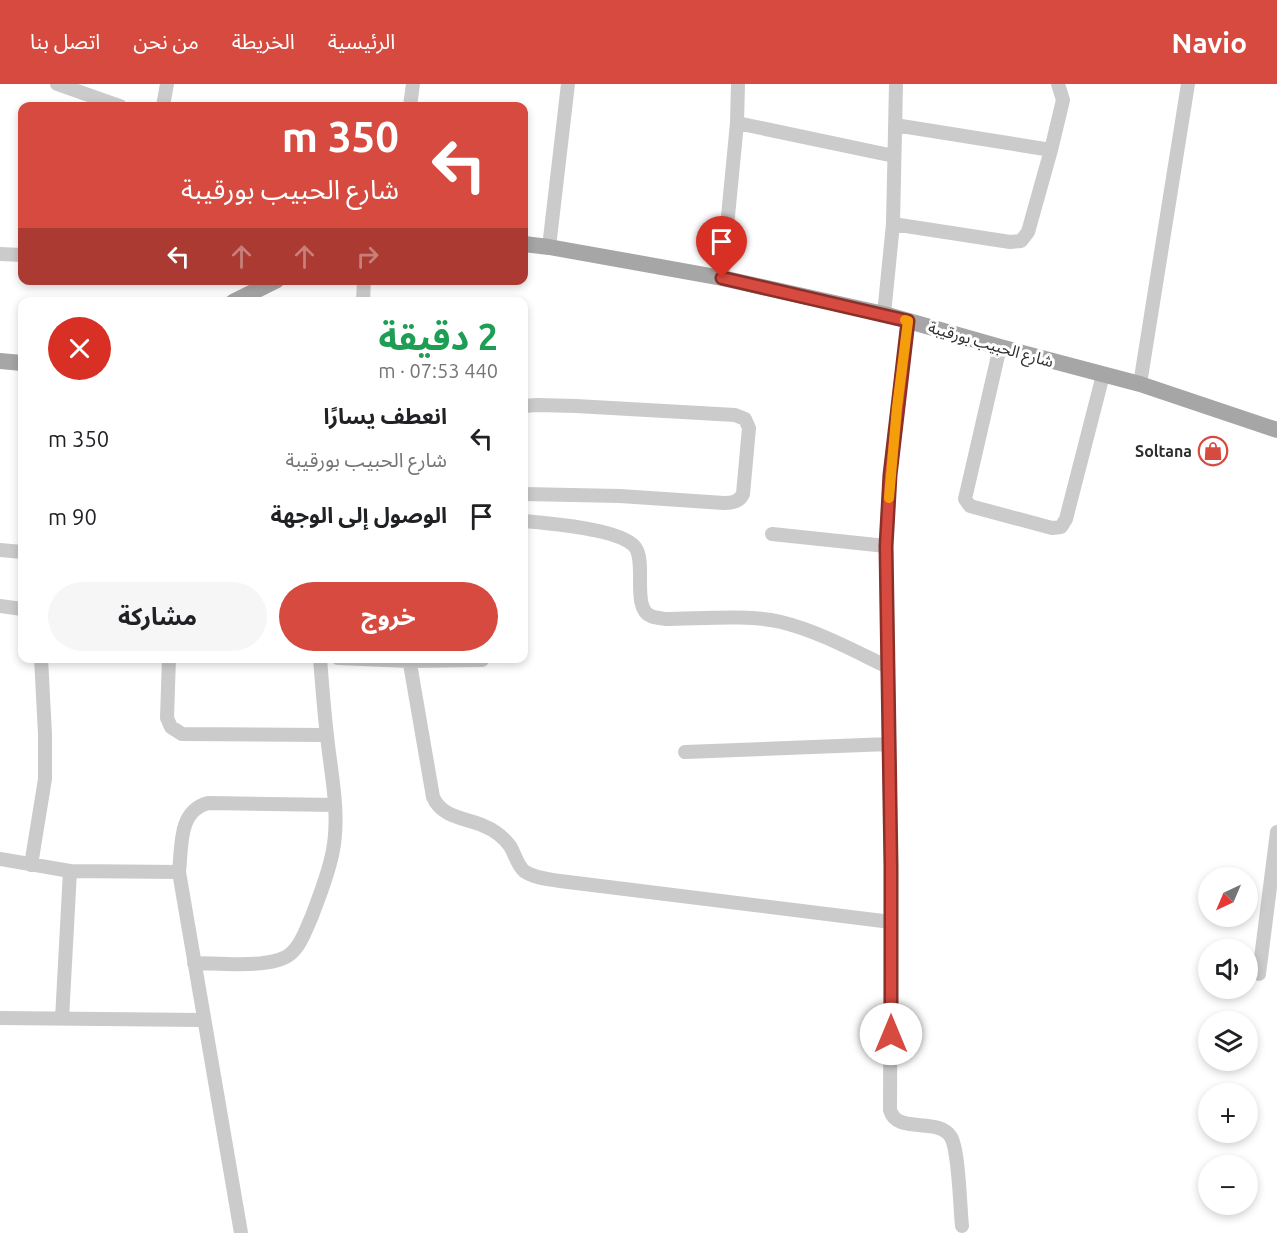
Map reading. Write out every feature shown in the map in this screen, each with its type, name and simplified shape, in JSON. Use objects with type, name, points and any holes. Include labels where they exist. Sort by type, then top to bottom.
[{"type":"main road","name":"شارع الحبيب بورقيبة","points":[[528,244],[722,278],[884,314],[1140,384],[1277,430]]},
{"type":"main road","points":[[243,297],[267,285]]},
{"type":"main road","points":[[0,362],[18,363]]},
{"type":"street","points":[[57,84],[109,102]]},
{"type":"street","points":[[165,102],[167,84]]},
{"type":"street","points":[[411,102],[413,84]]},
{"type":"street","points":[[549,247],[568,84]]},
{"type":"street","points":[[722,278],[737,123],[738,84]]},
{"type":"street","points":[[884,314],[893,224],[896,84]]},
{"type":"street","points":[[893,224],[1010,242],[1021,241],[1028,232],[1063,100],[1058,84]]},
{"type":"street","points":[[1140,384],[1188,84]]},
{"type":"street","points":[[737,123],[894,156]]},
{"type":"street","points":[[895,125],[1051,150]]},
{"type":"street","points":[[0,254],[18,255]]},
{"type":"street","points":[[908,321],[890,475],[886,546],[891,1114],[900,1121],[938,1128],[950,1136],[955,1150],[962,1226]]},
{"type":"street","points":[[1000,347],[966,501],[970,506],[1052,528],[1061,527],[1066,519],[1103,375]]},
{"type":"street","points":[[528,406],[576,406],[735,415],[745,419],[749,428],[743,494],[741,499],[736,501],[724,503],[620,496],[528,494]]},
{"type":"street","points":[[528,521],[561,524],[601,532],[633,544],[638,553],[642,604],[646,613],[651,617],[780,621],[888,667]]},
{"type":"street","points":[[772,534],[886,546]]},
{"type":"street","points":[[0,550],[18,552]]},
{"type":"street","points":[[0,606],[18,608]]},
{"type":"street","points":[[31,865],[45,779],[41,663]]},
{"type":"street","points":[[170,663],[167,718],[171,727],[182,734],[327,735]]},
{"type":"street","points":[[194,963],[259,963],[282,958],[290,954],[305,933],[324,884],[333,849],[335,805],[320,663]]},
{"type":"street","points":[[410,663],[436,804],[446,813],[484,826],[499,835],[510,846],[520,866],[527,872],[560,881],[891,922]]},
{"type":"street","points":[[685,752],[889,744]]},
{"type":"street","points":[[241,1233],[179,872],[185,825],[191,812],[208,803],[335,805]]},
{"type":"street","points":[[1259,974],[1277,832]]},
{"type":"street","points":[[0,859],[70,871],[179,872]]},
{"type":"street","points":[[62,1019],[70,871]]},
{"type":"street","points":[[0,1018],[203,1020]]},
{"type":"slow traffic","points":[[889,498],[908,321],[905,320]]},
{"type":"place","name":"Soltana","points":[[1213,451]]},
{"type":"route","points":[[722,278],[908,321],[890,475],[886,546],[891,1034]]}]
